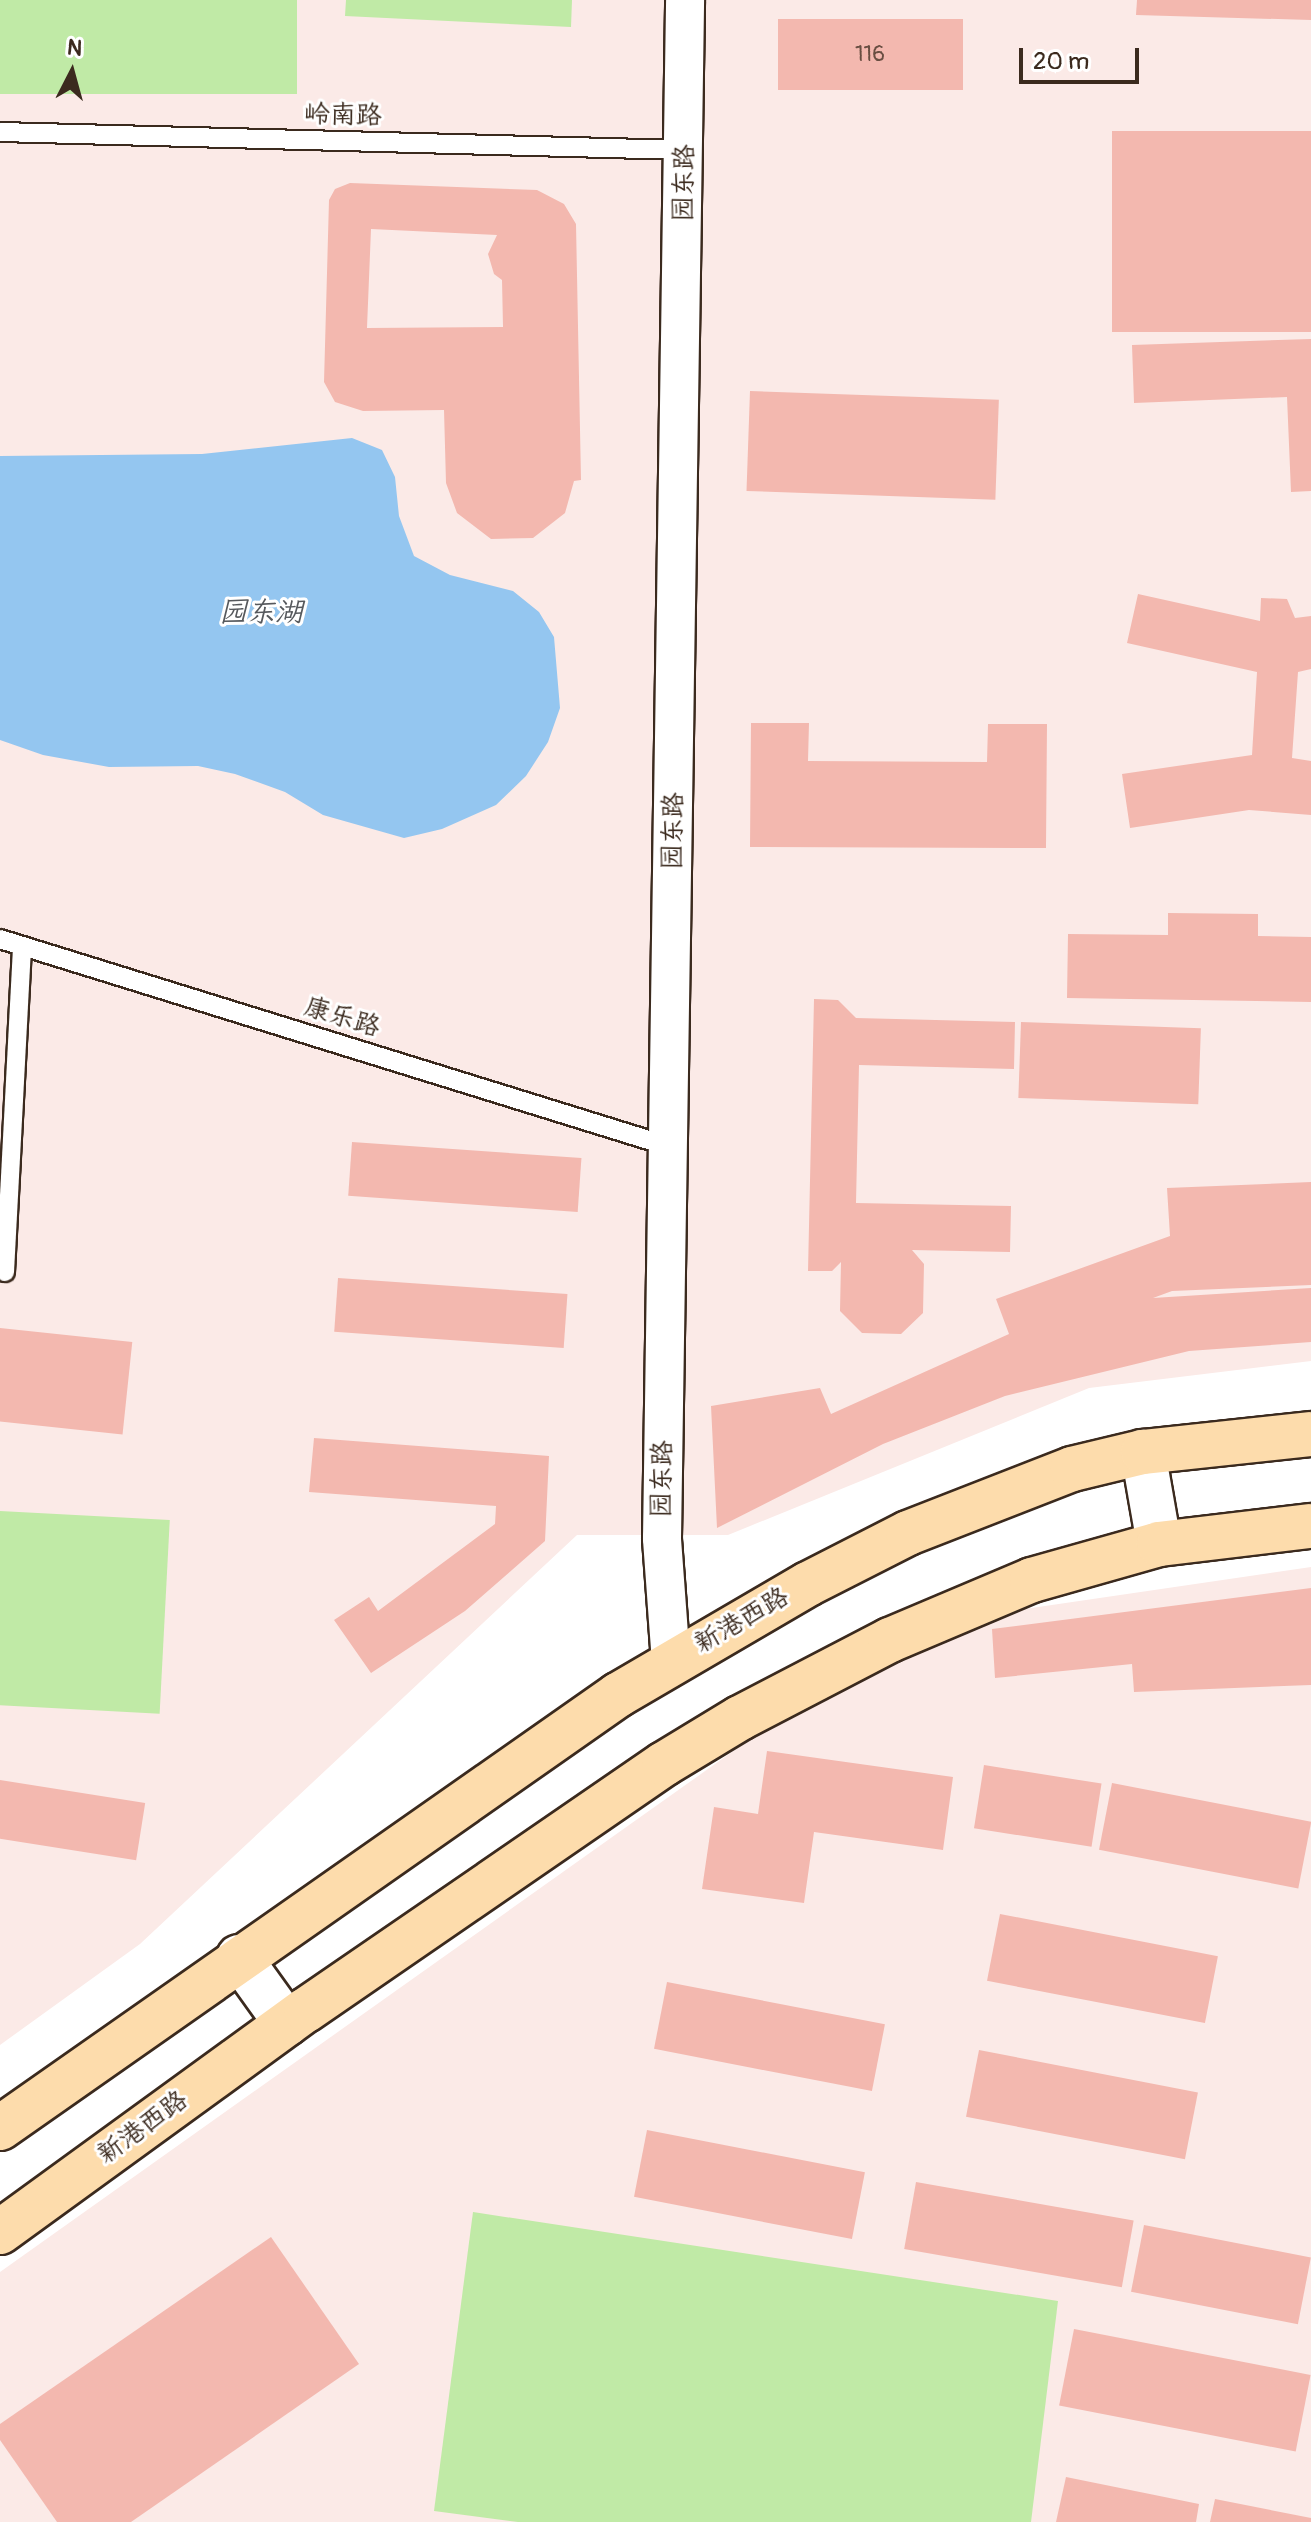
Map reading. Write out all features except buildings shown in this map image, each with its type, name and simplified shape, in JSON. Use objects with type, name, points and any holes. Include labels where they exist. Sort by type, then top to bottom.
[{"type":"main road","name":"新港西路","points":[[0,2128],[239,1957],[671,1662],[908,1533],[1072,1469],[1143,1452],[1311,1434]]},
{"type":"main road","name":"新港西路","points":[[0,2232],[287,2024],[664,1764],[740,1718],[962,1607],[1099,1559],[1159,1544],[1311,1526]]},
{"type":"street","name":"园东路","points":[[671,1662],[662,1538],[685,0]]},
{"type":"street","points":[[1143,1452],[1159,1544]]},
{"type":"street","points":[[239,1957],[287,2024]]},
{"type":"lane","name":"岭南路","points":[[0,132],[685,150]]},
{"type":"lane","name":"康乐路","points":[[0,939],[668,1146]]},
{"type":"lane","points":[[5,1272],[22,946]]},
{"type":"shaded area","points":[[0,0],[1311,0],[1311,1361],[1089,1388],[728,1535],[577,1535],[140,1944],[0,2045]]},
{"type":"shaded area","points":[[1311,1567],[1311,2522],[0,2522],[0,2272],[753,1737],[991,1614]]},
{"type":"green space","points":[[0,0],[297,0],[297,94],[0,94]]},
{"type":"green space","points":[[346,0],[572,0],[571,27],[345,16]]},
{"type":"green space","points":[[0,1511],[170,1520],[160,1714],[0,1705]]},
{"type":"green space","points":[[473,2212],[1058,2301],[1031,2522],[518,2522],[434,2511]]},
{"type":"water","name":"园东湖","points":[[352,438],[382,450],[395,477],[399,516],[414,556],[450,575],[513,591],[539,612],[554,637],[560,708],[548,742],[526,776],[496,805],[442,829],[404,838],[323,815],[285,792],[235,774],[198,766],[109,767],[43,755],[0,740],[0,456],[202,454]]}]
